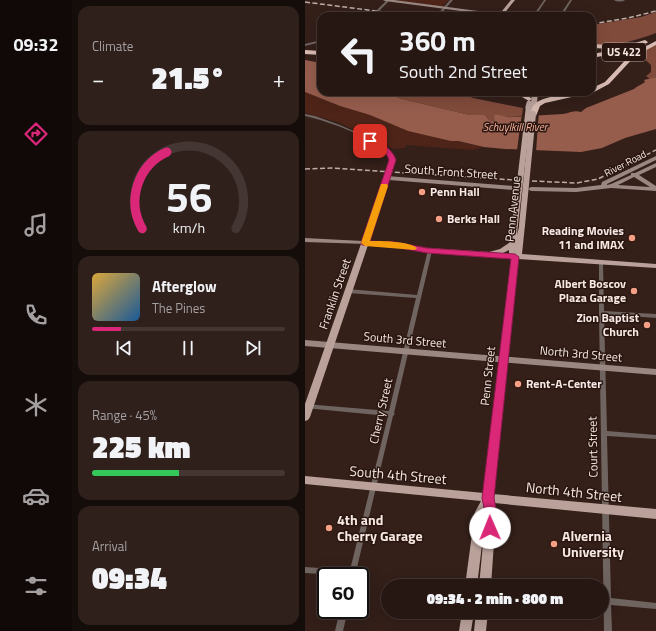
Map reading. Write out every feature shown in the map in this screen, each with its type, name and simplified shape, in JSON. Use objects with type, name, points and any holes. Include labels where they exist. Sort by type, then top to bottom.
[{"type":"highway","name":"US 422","points":[[596,57],[656,37]]},
{"type":"highway","points":[[596,46],[617,47],[647,41]]},
{"type":"highway","name":"US 422","points":[[596,57],[627,51],[656,42]]},
{"type":"highway","points":[[596,89],[604,85],[633,55],[656,42]]},
{"type":"highway","points":[[307,53],[317,54]]},
{"type":"highway","points":[[533,114],[537,105],[543,101],[569,96]]},
{"type":"main road","points":[[505,12],[513,0]]},
{"type":"main road","points":[[506,12],[518,0]]},
{"type":"main road","name":"Penn Avenue","points":[[515,257],[519,253],[516,244],[533,114],[530,99]]},
{"type":"main road","name":"Penn Avenue","points":[[519,225],[530,99]]},
{"type":"main road","points":[[365,243],[395,245],[430,251],[654,266]]},
{"type":"main road","name":"Franklin Street","points":[[305,417],[307,406],[330,345],[365,243]]},
{"type":"main road","points":[[486,255],[502,251],[516,244],[526,252],[545,259]]},
{"type":"main road","name":"Penn Street","points":[[486,579],[491,513],[488,498],[515,257]]},
{"type":"main road","name":"South 4th Street","points":[[305,480],[488,498]]},
{"type":"main road","name":"Penn Street","points":[[472,579],[480,512],[488,498]]},
{"type":"main road","name":"North 4th Street","points":[[488,498],[656,514]]},
{"type":"main road","points":[[465,631],[467,619]]},
{"type":"main road","points":[[480,631],[481,619]]},
{"type":"street","points":[[385,0],[473,12]]},
{"type":"street","points":[[376,12],[389,0]]},
{"type":"street","points":[[441,12],[452,0]]},
{"type":"street","points":[[537,12],[545,0]]},
{"type":"street","points":[[563,12],[571,0]]},
{"type":"street","points":[[615,0],[623,0]]},
{"type":"street","points":[[305,45],[317,42]]},
{"type":"street","points":[[305,115],[331,122],[386,150],[392,157],[387,178]]},
{"type":"street","name":"River Road","points":[[611,186],[656,158]]},
{"type":"street","points":[[649,180],[648,172],[654,166]]},
{"type":"street","name":"River Road","points":[[604,186],[604,183],[654,166]]},
{"type":"street","points":[[634,172],[656,184]]},
{"type":"street","points":[[634,172],[656,188]]},
{"type":"street","name":"South Front Street","points":[[387,178],[513,188]]},
{"type":"street","name":"Franklin Street","points":[[365,243],[387,178]]},
{"type":"street","points":[[531,189],[577,190],[604,186],[656,188]]},
{"type":"street","points":[[305,240],[365,243]]},
{"type":"street","name":"Cherry Street","points":[[354,567],[430,251]]},
{"type":"street","name":"Court Street","points":[[601,263],[607,579]]},
{"type":"street","points":[[348,291],[419,297]]},
{"type":"street","points":[[601,312],[656,316]]},
{"type":"street","name":"South 3rd Street","points":[[305,343],[504,359]]},
{"type":"street","name":"North 3rd Street","points":[[504,359],[656,372]]},
{"type":"street","points":[[307,406],[391,414]]},
{"type":"street","points":[[604,433],[656,437]]},
{"type":"street","points":[[305,570],[317,571]]},
{"type":"street","points":[[609,601],[656,606]]},
{"type":"street","points":[[339,631],[342,619]]},
{"type":"street","name":"Court Street","points":[[609,619],[609,631]]},
{"type":"shaded area","points":[[394,0],[449,0],[442,7]]},
{"type":"shaded area","points":[[656,12],[656,33],[625,43],[609,45],[596,44],[596,24],[641,17]]},
{"type":"shaded area","points":[[656,45],[656,77],[650,79],[646,76],[651,72],[651,65],[638,53]]},
{"type":"shaded area","points":[[305,92],[340,106],[370,115],[408,131],[484,147],[473,150],[406,145],[405,148],[393,149],[338,122],[305,113]]},
{"type":"shaded area","points":[[393,96],[468,96],[523,108],[522,116],[511,117],[495,115],[496,122],[489,120],[485,115],[470,115]]},
{"type":"water","name":"Schuylkill River","points":[[305,60],[317,62],[317,96],[393,96],[470,115],[485,115],[489,120],[495,122],[494,115],[510,117],[563,114],[576,111],[581,112],[586,108],[634,89],[645,82],[644,80],[656,77],[656,129],[625,138],[602,148],[581,152],[484,147],[408,131],[370,115],[340,106],[305,92]]},
{"type":"pier","points":[[539,113],[536,152],[517,151],[522,114],[530,115]]},
{"type":"railway","points":[[305,2],[384,12]]},
{"type":"railway","points":[[596,23],[628,18],[656,11]]},
{"type":"railway","points":[[532,181],[577,183],[598,179],[656,150]]},
{"type":"railway","points":[[305,169],[331,168],[514,180]]},
{"type":"slow traffic","points":[[384,186],[365,243],[413,248]]},
{"type":"place","name":"Penn Hall","points":[[422,192]]},
{"type":"place","name":"Berks Hall","points":[[439,219]]},
{"type":"place","name":"Reading Movies 11 and IMAX","points":[[632,238]]},
{"type":"place","name":"Albert Boscov Plaza Garage","points":[[634,291]]},
{"type":"place","name":"Zion Baptist Church","points":[[647,325]]},
{"type":"place","name":"Rent-A-Center","points":[[518,384]]},
{"type":"place","name":"4th and Cherry Garage","points":[[329,528]]},
{"type":"place","name":"Alvernia University","points":[[554,544]]},
{"type":"route","points":[[370,141],[391,154],[392,163],[365,243],[395,245],[427,250],[515,257],[488,498],[491,513],[490,528]]}]
